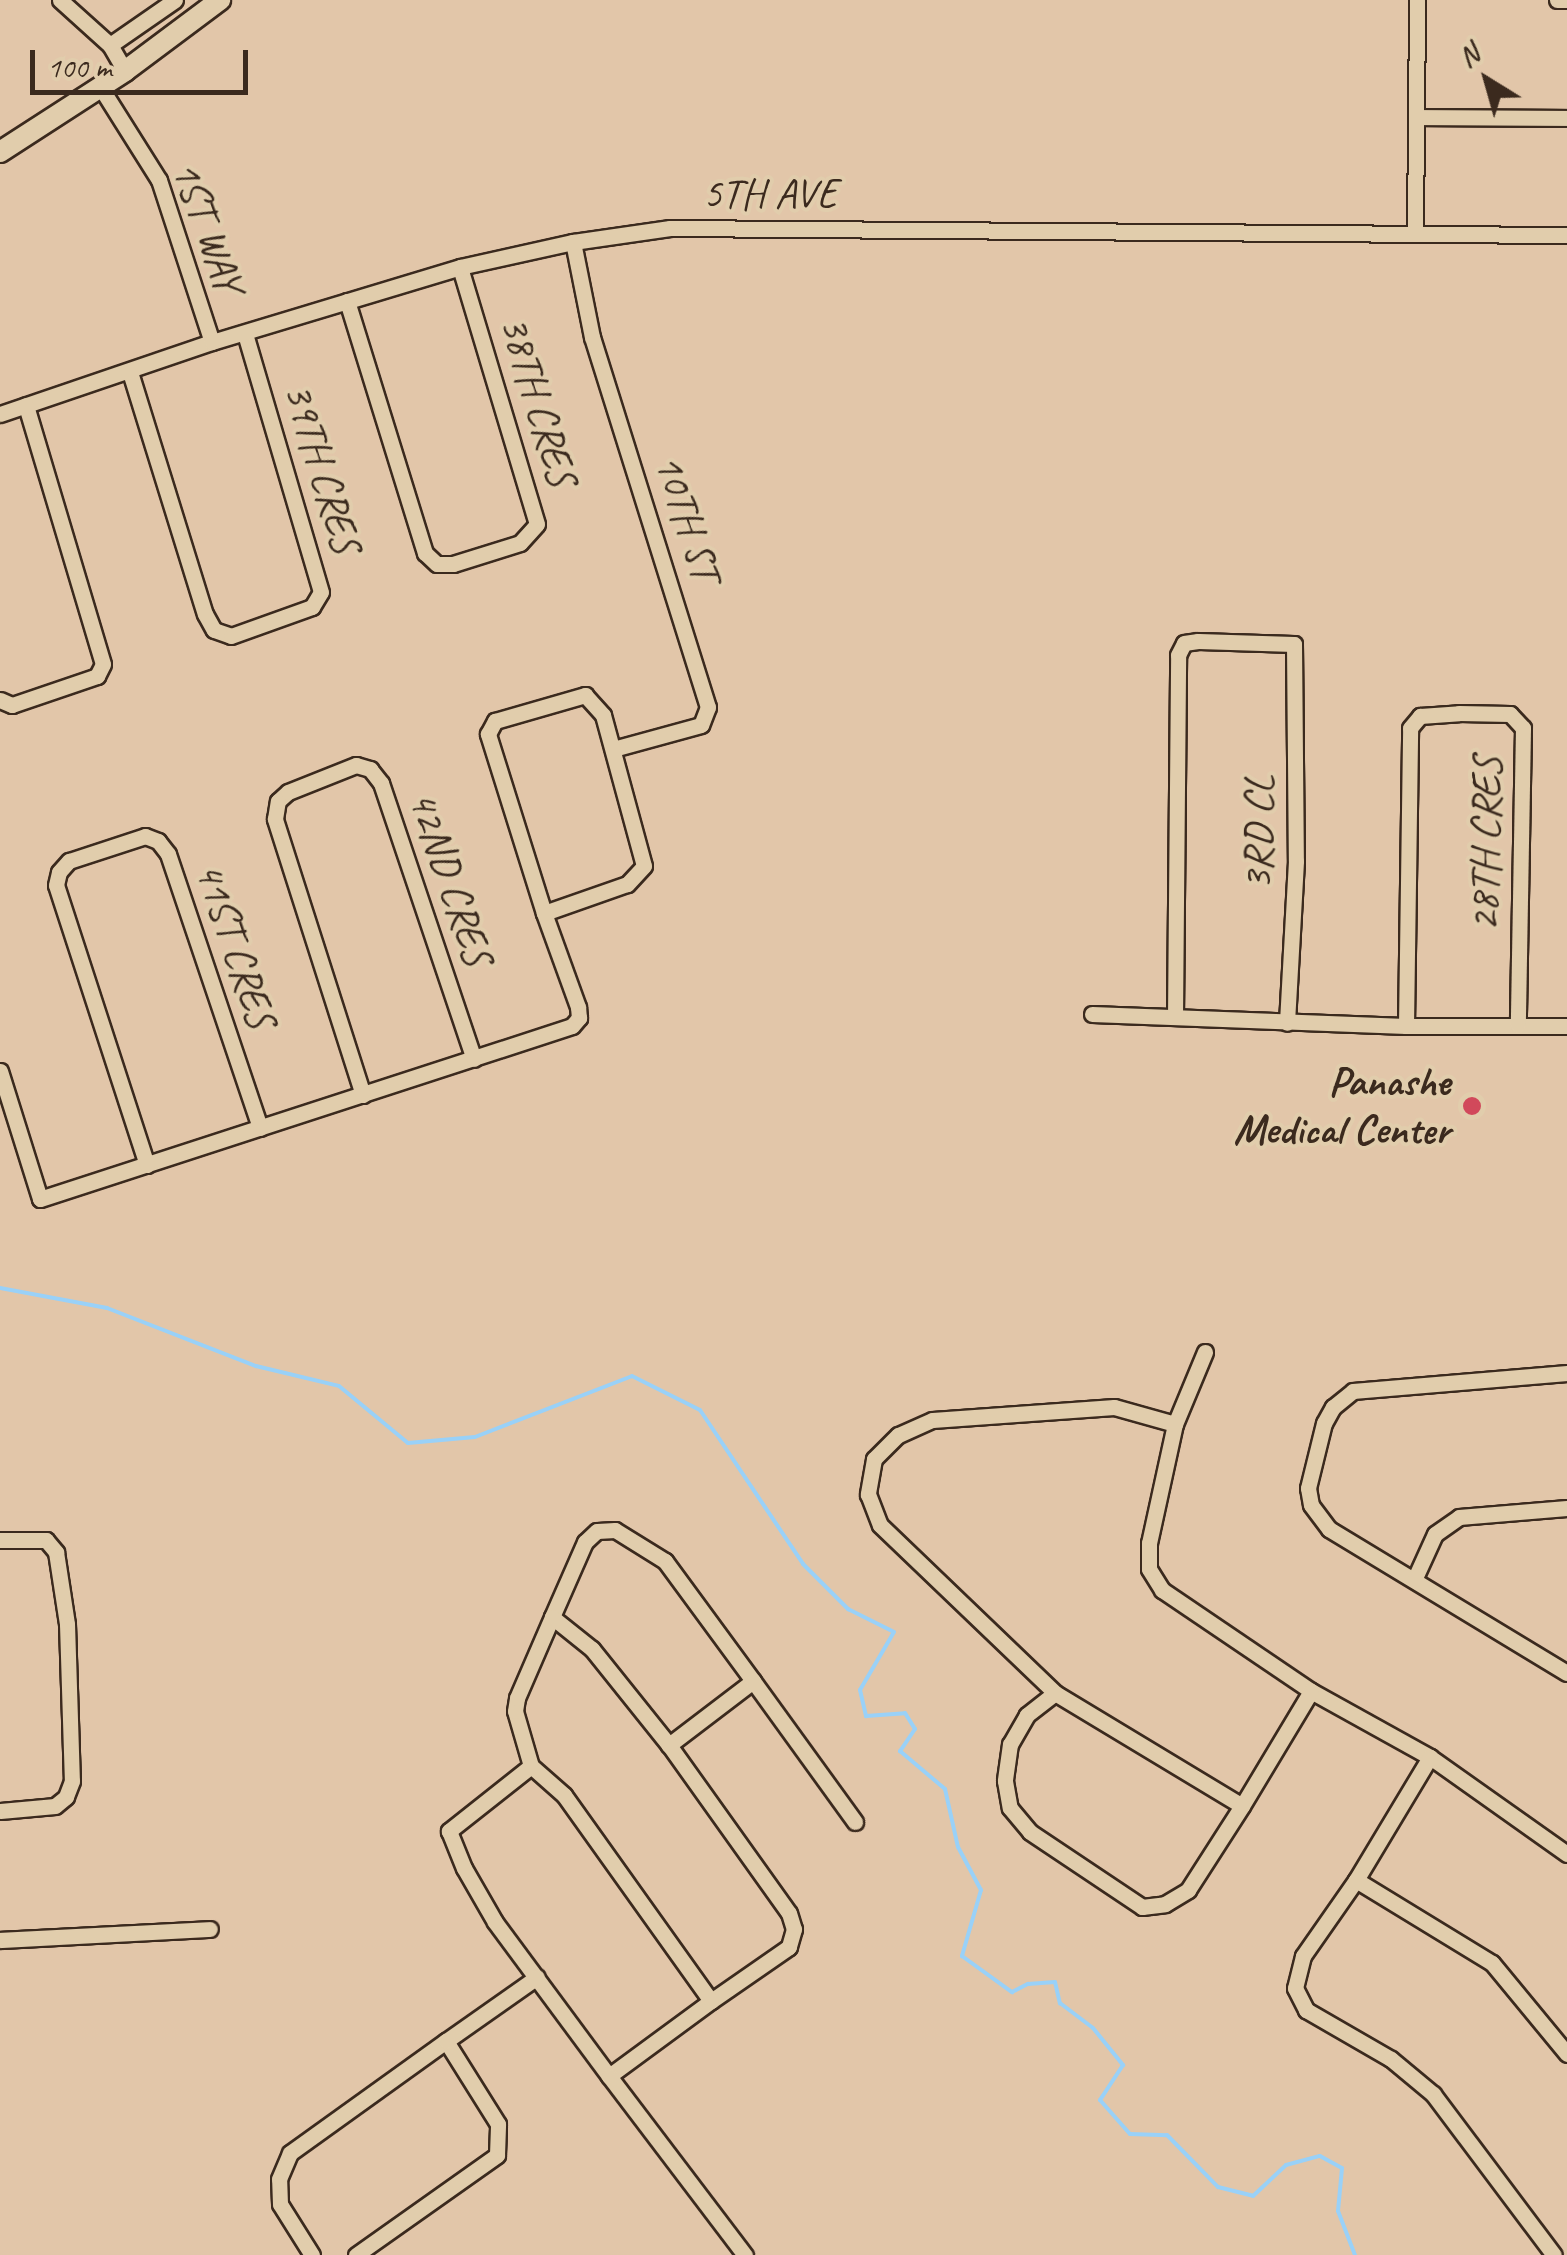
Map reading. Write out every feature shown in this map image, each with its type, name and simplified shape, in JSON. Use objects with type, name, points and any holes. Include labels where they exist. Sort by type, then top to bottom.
[{"type":"street","points":[[60,0],[110,46],[125,72]]},
{"type":"street","points":[[110,46],[176,0]]},
{"type":"street","points":[[0,152],[125,72],[220,0]]},
{"type":"street","points":[[1415,234],[1417,0]]},
{"type":"street","points":[[1556,0],[1567,0]]},
{"type":"street","name":"1ST WAY","points":[[101,88],[159,180],[212,342]]},
{"type":"street","points":[[1416,117],[1567,118]]},
{"type":"street","name":"5TH AVE","points":[[0,414],[212,342],[460,267],[572,242],[670,228],[1567,235]]},
{"type":"street","name":"10TH ST","points":[[572,242],[592,338],[708,708],[701,725],[613,749]]},
{"type":"street","name":"38TH CRES","points":[[347,301],[424,552],[437,564],[454,564],[520,543],[536,524],[460,267]]},
{"type":"street","name":"39TH CRES","points":[[130,372],[205,614],[214,630],[231,636],[312,607],[321,592],[245,332]]},
{"type":"street","points":[[0,700],[12,705],[97,676],[103,664],[26,405]]},
{"type":"street","name":"3RD CL","points":[[1175,1017],[1178,655],[1184,643],[1294,644],[1296,861],[1286,1022]]},
{"type":"street","points":[[0,1071],[40,1200],[560,1031],[579,1018],[544,913],[488,742],[490,726],[575,694],[584,695],[603,715],[644,866],[626,884],[544,913]]},
{"type":"street","name":"28TH CRES","points":[[1406,1026],[1410,728],[1420,716],[1459,713],[1510,714],[1523,728],[1518,1026]]},
{"type":"street","name":"42ND CRES","points":[[363,1096],[275,819],[278,801],[288,792],[356,765],[370,769],[381,783],[474,1060]]},
{"type":"street","name":"41ST CRES","points":[[147,1165],[56,885],[59,872],[69,861],[145,836],[158,841],[168,854],[260,1128]]},
{"type":"street","points":[[1092,1014],[1406,1026],[1567,1026]]},
{"type":"street","points":[[1205,1352],[1175,1424],[1149,1543],[1148,1569],[1162,1590],[1311,1691],[1430,1757],[1567,1854]]},
{"type":"street","points":[[1567,1373],[1353,1391],[1333,1407],[1314,1452],[1308,1488],[1311,1505],[1329,1530],[1416,1578],[1567,1673]]},
{"type":"street","points":[[1175,1424],[1114,1406],[932,1420],[898,1435],[874,1459],[868,1494],[880,1525],[1055,1694],[1242,1806]]},
{"type":"street","points":[[1416,1578],[1434,1534],[1460,1518],[1567,1508]]},
{"type":"street","points":[[710,2001],[564,1796],[530,1766],[519,1729],[516,1698],[585,1542],[597,1531],[615,1530],[665,1560],[855,1822]]},
{"type":"street","points":[[0,1540],[46,1540],[56,1552],[67,1624],[72,1781],[66,1797],[55,1806],[0,1810]]},
{"type":"street","points":[[552,1618],[592,1649],[669,1745],[788,1913],[794,1928],[789,1946],[610,2076]]},
{"type":"street","points":[[669,1745],[753,1682]]},
{"type":"street","points":[[1055,1694],[1027,1714],[1010,1744],[1005,1781],[1010,1808],[1030,1832],[1142,1907],[1165,1904],[1188,1890],[1311,1691]]},
{"type":"street","points":[[1430,1757],[1356,1880],[1303,1956],[1296,1988],[1306,2010],[1391,2059],[1434,2094],[1554,2255]]},
{"type":"street","points":[[530,1766],[449,1832],[464,1868],[495,1922],[745,2255]]},
{"type":"street","points":[[1356,1880],[1492,1962],[1567,2054]]},
{"type":"street","points":[[0,1940],[210,1929]]},
{"type":"street","points":[[312,2255],[280,2204],[279,2178],[290,2153],[537,1978]]},
{"type":"street","points":[[356,2255],[497,2156],[498,2124],[446,2041]]},
{"type":"waterway","points":[[0,1288],[107,1308],[256,1366],[339,1386],[408,1443],[475,1437],[632,1376],[700,1410],[803,1564],[848,1609],[894,1632],[860,1690],[866,1716],[905,1713],[915,1729],[900,1751],[945,1789],[958,1847],[981,1890],[962,1956],[1012,1992],[1028,1984],[1055,1982],[1060,2003],[1093,2028],[1123,2065],[1100,2100],[1130,2134],[1167,2135],[1218,2187],[1253,2196],[1286,2165],[1320,2156],[1342,2168],[1338,2211],[1355,2255]]},
{"type":"place","name":"Panashe Medical Center","points":[[1472,1106]]}]
